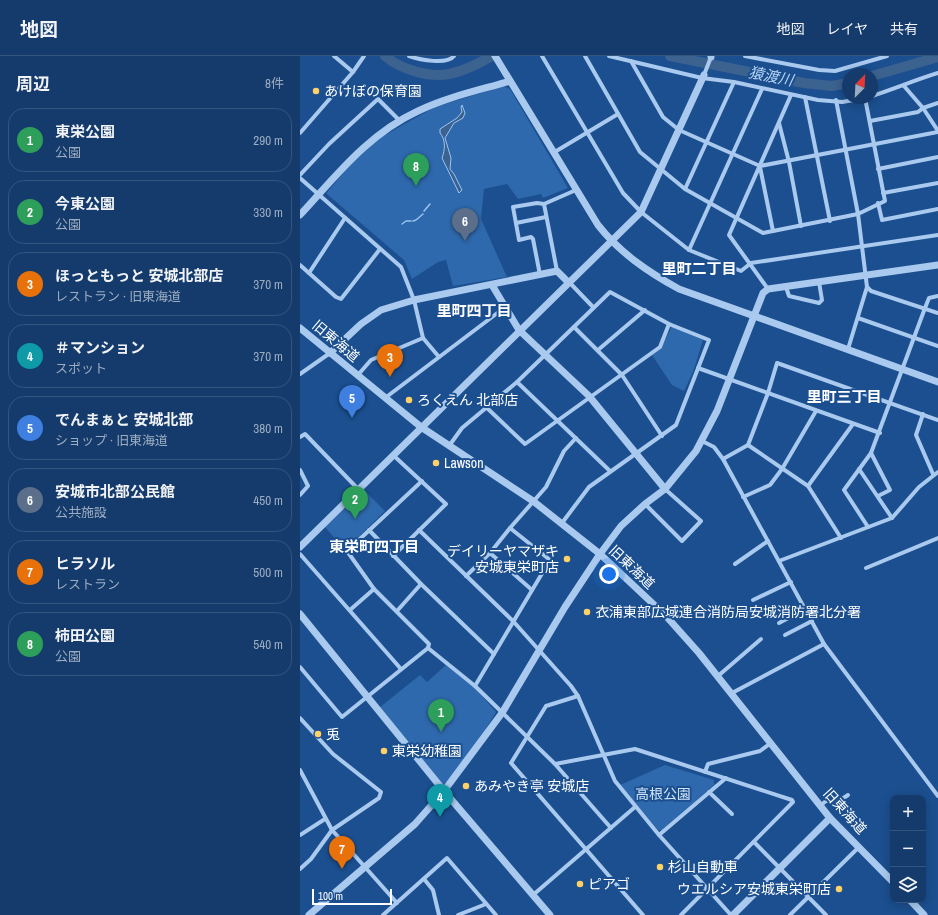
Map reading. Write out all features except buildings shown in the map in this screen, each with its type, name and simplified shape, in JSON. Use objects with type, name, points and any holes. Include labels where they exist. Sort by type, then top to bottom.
[{"type":"street","points":[[334,56],[353,72]]},
{"type":"street","points":[[409,56],[426,61],[445,60],[454,56]]},
{"type":"street","points":[[425,56],[426,61]]},
{"type":"street","points":[[495,56],[598,225],[610,241],[652,274],[679,289],[938,382]]},
{"type":"street","points":[[542,56],[622,193],[641,212],[689,250],[741,271],[751,263],[863,247],[938,234]]},
{"type":"street","points":[[585,56],[640,152],[685,188],[710,204],[763,233],[830,221],[858,214],[878,203],[885,201],[866,104]]},
{"type":"street","points":[[609,56],[791,95],[842,102]]},
{"type":"street","points":[[300,546],[641,212],[703,77],[711,56]]},
{"type":"street","points":[[745,56],[819,70],[835,71],[878,57],[887,56]]},
{"type":"street","points":[[767,61],[768,56]]},
{"type":"street","points":[[300,132],[353,72],[361,57]]},
{"type":"street","points":[[631,61],[663,117],[679,130],[732,155],[760,166],[789,162],[938,132],[923,108],[904,86]]},
{"type":"street","points":[[878,94],[938,73]]},
{"type":"street","points":[[300,215],[358,152],[400,121],[437,103],[510,81]]},
{"type":"street","points":[[685,188],[734,82]]},
{"type":"street","points":[[689,250],[762,89]]},
{"type":"street","points":[[768,289],[751,263],[729,235],[791,95]]},
{"type":"street","points":[[805,97],[830,221]]},
{"type":"street","points":[[400,121],[378,99],[329,144],[300,177],[318,195],[401,267],[414,300],[423,338],[439,357]]},
{"type":"street","points":[[836,100],[858,214],[867,276],[867,287],[848,349]]},
{"type":"street","points":[[870,121],[918,112],[923,108],[938,103]]},
{"type":"street","points":[[553,153],[618,114]]},
{"type":"street","points":[[779,123],[789,162],[801,226]]},
{"type":"street","points":[[878,169],[938,157]]},
{"type":"street","points":[[760,166],[773,231]]},
{"type":"street","points":[[883,193],[938,183]]},
{"type":"street","points":[[540,274],[533,239],[531,237],[519,240],[513,207],[537,203],[544,204],[576,190]]},
{"type":"street","points":[[878,203],[882,220],[938,209]]},
{"type":"street","points":[[544,204],[557,271],[593,307]]},
{"type":"street","points":[[516,223],[546,217]]},
{"type":"street","points":[[309,273],[345,218]]},
{"type":"street","points":[[300,265],[336,297],[341,299],[380,249]]},
{"type":"street","points":[[309,915],[366,868],[415,824],[444,791],[502,713],[540,652],[565,607],[600,554],[621,526],[645,504],[666,489],[682,470],[702,441],[730,379],[763,293],[768,289],[938,265]]},
{"type":"street","points":[[300,374],[330,353],[361,324],[381,310],[414,300],[557,271]]},
{"type":"street","points":[[786,287],[789,296],[819,303],[822,300],[819,282]]},
{"type":"street","points":[[492,285],[504,308],[519,330],[589,396],[638,453],[666,489],[701,521],[682,541],[645,504]]},
{"type":"street","points":[[867,287],[871,291],[938,313]]},
{"type":"street","points":[[450,446],[462,428],[517,382],[610,292],[669,324],[708,340],[676,425],[589,487],[562,523]]},
{"type":"street","points":[[868,528],[844,490],[871,453],[880,433],[929,298],[938,296]]},
{"type":"street","points":[[384,398],[504,308]]},
{"type":"street","points":[[598,350],[645,310]]},
{"type":"street","points":[[858,318],[938,346]]},
{"type":"street","points":[[487,408],[525,444],[589,396],[622,375],[660,347],[669,324]]},
{"type":"street","points":[[574,327],[622,375],[662,436]]},
{"type":"street","name":"旧東海道","points":[[300,328],[421,427],[533,501],[600,554],[666,616],[732,693],[830,818],[890,879]]},
{"type":"street","points":[[357,376],[371,360],[423,338]]},
{"type":"street","points":[[723,459],[748,445],[768,393],[777,363],[938,420]]},
{"type":"street","points":[[698,368],[880,433]]},
{"type":"street","points":[[517,382],[610,471]]},
{"type":"street","points":[[744,497],[770,484],[782,469],[816,411]]},
{"type":"street","points":[[923,414],[916,435],[933,474]]},
{"type":"street","points":[[808,486],[853,424]]},
{"type":"street","points":[[300,437],[305,434],[358,489]]},
{"type":"street","points":[[466,576],[490,553],[546,487],[564,451],[576,438]]},
{"type":"street","points":[[702,441],[714,447],[723,459],[824,644],[938,796]]},
{"type":"street","points":[[748,445],[808,486],[841,538]]},
{"type":"street","points":[[871,453],[890,490],[878,496]]},
{"type":"street","points":[[393,454],[446,504],[393,556]]},
{"type":"street","points":[[859,469],[892,518]]},
{"type":"street","points":[[300,470],[308,486],[300,495]]},
{"type":"street","points":[[779,561],[892,518],[933,474],[938,472]]},
{"type":"street","points":[[422,481],[347,551],[374,589],[429,644],[428,648],[476,686],[527,736],[555,764],[611,828]]},
{"type":"street","points":[[476,686],[550,560],[510,528]]},
{"type":"street","points":[[369,530],[421,584],[494,654]]},
{"type":"street","points":[[419,530],[513,622],[578,696],[615,782],[659,835],[732,915],[830,818]]},
{"type":"street","points":[[866,568],[938,538]]},
{"type":"street","points":[[735,564],[768,541]]},
{"type":"street","points":[[490,553],[532,590]]},
{"type":"street","points":[[300,554],[400,669]]},
{"type":"street","points":[[753,600],[791,582]]},
{"type":"street","points":[[397,611],[421,584]]},
{"type":"street","points":[[350,610],[374,589]]},
{"type":"street","points":[[779,623],[805,609]]},
{"type":"street","points":[[300,614],[444,791],[550,915]]},
{"type":"street","points":[[785,635],[812,622]]},
{"type":"street","points":[[718,676],[761,639]]},
{"type":"street","points":[[732,693],[824,644]]},
{"type":"street","points":[[300,667],[342,716],[428,648]]},
{"type":"street","points":[[578,696],[546,706],[511,763],[643,915]]},
{"type":"street","points":[[300,718],[333,754],[381,792],[379,798],[332,830],[311,859],[300,869]]},
{"type":"street","points":[[704,772],[708,764],[760,751],[771,742]]},
{"type":"street","points":[[555,764],[635,749],[792,800],[793,802],[681,915]]},
{"type":"street","points":[[300,770],[332,830],[397,903]]},
{"type":"street","points":[[659,835],[726,778]]},
{"type":"street","points":[[709,792],[732,814]]},
{"type":"street","points":[[821,805],[826,801],[839,801],[848,795]]},
{"type":"street","points":[[533,894],[635,807]]},
{"type":"street","points":[[301,832],[325,819]]},
{"type":"street","points":[[754,842],[781,866],[826,915]]},
{"type":"street","points":[[790,915],[859,846]]},
{"type":"street","points":[[383,915],[447,858],[496,915]]},
{"type":"street","points":[[424,879],[433,890],[439,915]]},
{"type":"street","points":[[913,903],[924,915]]},
{"type":"street","points":[[458,915],[486,904]]},
{"type":"green space","points":[[503,86],[510,89],[568,188],[543,198],[541,194],[518,199],[507,184],[484,189],[481,219],[507,277],[453,286],[446,260],[438,262],[412,279],[404,260],[327,194],[327,192],[353,162],[378,139],[433,108]]},
{"type":"green space","points":[[672,326],[703,340],[693,372],[684,391],[672,385],[652,355],[661,348]]},
{"type":"green space","points":[[364,490],[385,511],[345,550],[325,527]]},
{"type":"green space","points":[[446,665],[474,687],[496,712],[473,751],[445,788],[379,708],[420,675],[427,682]]},
{"type":"green space","name":"高根公園","points":[[665,765],[714,780],[714,785],[662,830],[658,830],[620,785]]},
{"type":"shaded area","points":[[462,105],[465,113],[463,118],[454,123],[445,138],[451,158],[450,169],[462,190],[459,193],[442,158],[444,145],[440,129],[457,118],[462,112]]},
{"type":"waterway","name":"猿渡川","points":[[385,56],[399,65],[415,71],[433,75],[449,74],[461,71],[492,56]]},
{"type":"waterway","name":"猿渡川","points":[[670,56],[804,83],[832,86],[842,84]]},
{"type":"waterway","name":"猿渡川","points":[[878,74],[938,57]]},
{"type":"waterway","points":[[424,211],[430,204]]},
{"type":"waterway","points":[[413,221],[423,214]]},
{"type":"waterway","points":[[402,224],[406,221],[411,221]]},
{"type":"place","name":"あけぼの保育園","points":[[316,91]]},
{"type":"place","name":"柿田公園","points":[[416,186]]},
{"type":"place","name":"安城市北部公民館","points":[[465,241]]},
{"type":"place","name":"ほっともっと 安城北部店","points":[[390,377]]},
{"type":"place","name":"ろくえん 北部店","points":[[409,400]]},
{"type":"place","name":"でんまぁと 安城北部","points":[[352,418]]},
{"type":"place","name":"Lawson","points":[[436,463]]},
{"type":"place","name":"今東公園","points":[[355,519]]},
{"type":"place","name":"デイリーヤマザキ 安城東栄町店","points":[[567,559]]},
{"type":"place","name":"衣浦東部広域連合消防局安城消防署北分署","points":[[587,612]]},
{"type":"place","name":"東栄公園","points":[[441,732]]},
{"type":"place","name":"兎","points":[[318,734]]},
{"type":"place","name":"東栄幼稚園","points":[[384,751]]},
{"type":"place","name":"あみやき亭 安城店","points":[[466,786]]},
{"type":"place","name":"＃マンション","points":[[440,817]]},
{"type":"place","name":"杉山自動車","points":[[660,867]]},
{"type":"place","name":"ヒラソル","points":[[342,869]]},
{"type":"place","name":"ピアゴ","points":[[580,884]]},
{"type":"place","name":"ウエルシア安城東栄町店","points":[[839,889]]},
{"type":"district","name":"里町二丁目","points":[[699,268]]},
{"type":"district","name":"里町四丁目","points":[[474,310]]},
{"type":"district","name":"里町三丁目","points":[[844,396]]},
{"type":"district","name":"東栄町四丁目","points":[[374,546]]}]
